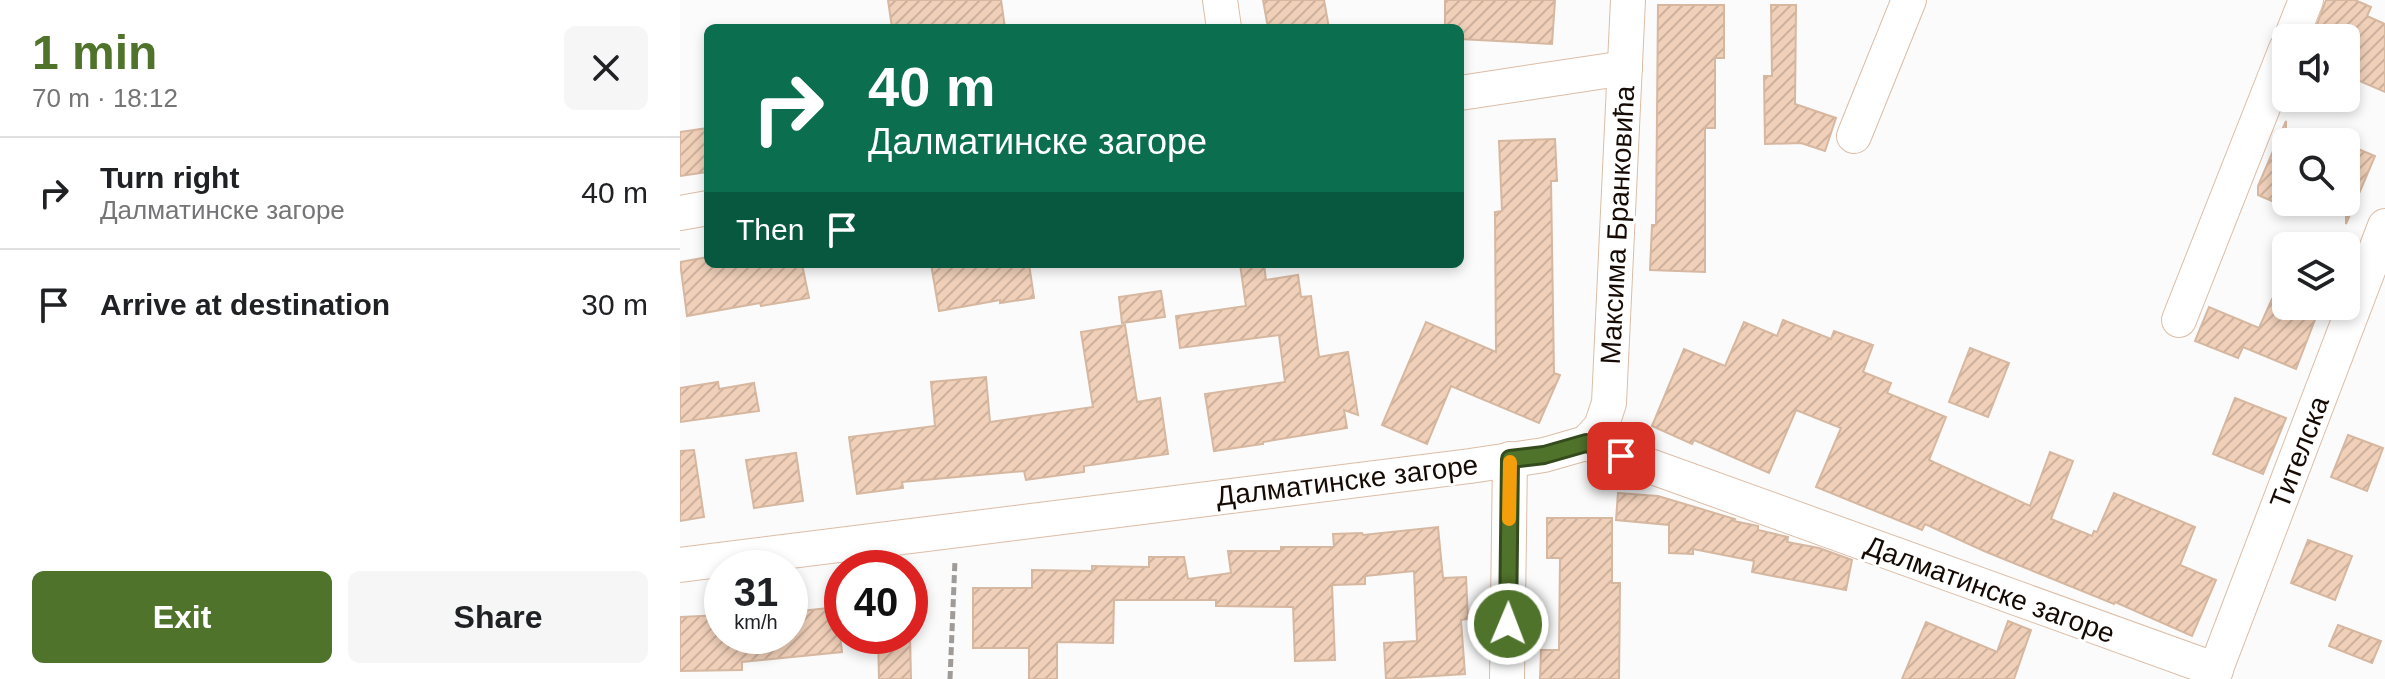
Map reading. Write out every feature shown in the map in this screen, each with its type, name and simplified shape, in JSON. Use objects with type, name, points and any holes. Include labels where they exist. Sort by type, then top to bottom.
[{"type":"street","points":[[1220,0],[1223,24]]},
{"type":"street","name":"Максима Бранковића","points":[[1586,443],[1601,427],[1609,403],[1628,0]]},
{"type":"street","points":[[1854,136],[1909,0]]},
{"type":"street","points":[[2297,24],[2306,0]]},
{"type":"street","points":[[1464,92],[1625,68]]},
{"type":"street","points":[[2179,320],[2272,84]]},
{"type":"street","points":[[680,213],[704,209]]},
{"type":"street","name":"Тителска","points":[[2214,674],[2385,226]]},
{"type":"street","name":"Далматинске загоре","points":[[680,565],[1544,455],[1586,443],[2214,674]]},
{"type":"street","points":[[1507,679],[1510,459]]},
{"type":"path","points":[[950,679],[956,530]]},
{"type":"building","points":[[888,0],[1001,0],[1004,24],[891,24]]},
{"type":"building","points":[[1263,0],[1324,0],[1328,24],[1267,24]]},
{"type":"building","points":[[1445,0],[1555,0],[1552,44],[1464,39],[1464,24],[1445,24]]},
{"type":"building","points":[[2326,0],[2355,0],[2371,7],[2367,16],[2385,24],[2385,92],[2360,81],[2360,24],[2317,24]]},
{"type":"building","points":[[1658,5],[1724,5],[1724,58],[1715,58],[1715,128],[1705,128],[1705,272],[1650,270],[1652,225],[1656,225]]},
{"type":"building","points":[[1771,5],[1796,5],[1795,104],[1836,118],[1825,151],[1801,143],[1765,144],[1764,76],[1772,76]]},
{"type":"building","points":[[704,129],[704,173],[680,176],[680,132]]},
{"type":"building","points":[[1555,139],[1557,181],[1551,181],[1554,373],[1560,375],[1539,423],[1451,386],[1427,444],[1382,425],[1426,322],[1496,352],[1495,212],[1502,211],[1499,141]]},
{"type":"building","points":[[2360,150],[2375,156],[2360,191]]},
{"type":"building","points":[[2272,154],[2272,201],[2258,195],[2258,186]]},
{"type":"building","points":[[704,258],[704,268],[803,268],[809,298],[687,316],[680,262]]},
{"type":"building","points":[[932,268],[1030,268],[1034,298],[1000,303],[1000,300],[939,311]]},
{"type":"building","points":[[1241,268],[1264,268],[1266,280],[1298,275],[1301,297],[1311,296],[1319,357],[1348,352],[1358,415],[1344,410],[1347,428],[1214,451],[1205,394],[1285,382],[1279,335],[1180,348],[1176,316],[1246,306]]},
{"type":"building","points":[[1161,291],[1165,317],[1122,323],[1119,297]]},
{"type":"building","points":[[2272,299],[2272,320],[2315,320],[2296,369],[2243,347],[2238,358],[2195,341],[2209,307],[2259,328]]},
{"type":"building","points":[[1783,320],[1831,339],[1834,331],[1873,345],[1863,372],[1891,383],[1887,393],[1946,417],[1929,460],[2030,506],[2050,452],[2073,461],[2051,519],[2092,536],[2094,531],[2097,532],[2114,493],[2195,527],[2180,565],[2216,580],[2192,636],[1925,524],[1922,530],[1816,487],[1841,428],[1796,410],[1769,473],[1694,440],[1692,444],[1652,426],[1684,349],[1725,366],[1744,322],[1777,336]]},
{"type":"building","points":[[1125,325],[1137,402],[1160,398],[1168,454],[1084,466],[1084,472],[1026,480],[1024,471],[902,482],[903,488],[857,494],[849,437],[935,426],[931,382],[986,377],[990,422],[1093,407],[1081,332]]},
{"type":"building","points":[[1970,348],[2009,363],[1988,417],[1949,402]]},
{"type":"building","points":[[718,382],[719,389],[754,383],[759,411],[680,422],[680,388]]},
{"type":"building","points":[[2235,398],[2286,418],[2263,474],[2213,454]]},
{"type":"building","points":[[2348,435],[2383,448],[2367,491],[2331,477]]},
{"type":"building","points":[[694,450],[704,517],[680,521],[680,451]]},
{"type":"building","points":[[796,453],[803,501],[754,508],[746,460]]},
{"type":"building","points":[[1618,493],[1658,496],[1758,526],[1758,530],[1788,537],[1787,542],[1819,548],[1852,560],[1846,590],[1752,572],[1754,561],[1693,549],[1693,554],[1669,553],[1669,525],[1616,520]]},
{"type":"building","points":[[1547,518],[1612,518],[1612,583],[1620,583],[1619,679],[1540,679],[1541,650],[1559,650],[1560,558],[1547,558]]},
{"type":"building","points":[[1438,527],[1443,578],[1466,577],[1468,619],[1461,620],[1465,674],[1386,679],[1384,643],[1417,641],[1414,571],[1365,576],[1365,584],[1332,585],[1335,660],[1295,661],[1293,607],[1216,606],[1216,600],[1114,600],[1113,643],[1057,642],[1057,679],[1029,679],[1029,648],[973,648],[973,588],[1032,588],[1032,570],[1092,571],[1092,566],[1149,567],[1149,557],[1184,557],[1188,579],[1231,573],[1228,551],[1334,547],[1333,534],[1363,535]]},
{"type":"building","points":[[2308,540],[2352,556],[2335,600],[2291,583]]},
{"type":"building","points":[[824,608],[824,654],[742,662],[742,670],[680,671],[680,617],[704,616],[704,654],[808,654],[808,610]]},
{"type":"building","points":[[2008,621],[2031,630],[2014,679],[1902,679],[1926,622],[1997,652]]},
{"type":"building","points":[[2338,625],[2381,641],[2372,663],[2329,646]]},
{"type":"building","points":[[878,654],[910,654],[911,679],[879,679]]},
{"type":"slow traffic","points":[[1509,519],[1510,462]]},
{"type":"route","points":[[1508,624],[1510,459],[1544,455],[1586,443],[1621,456]]}]
